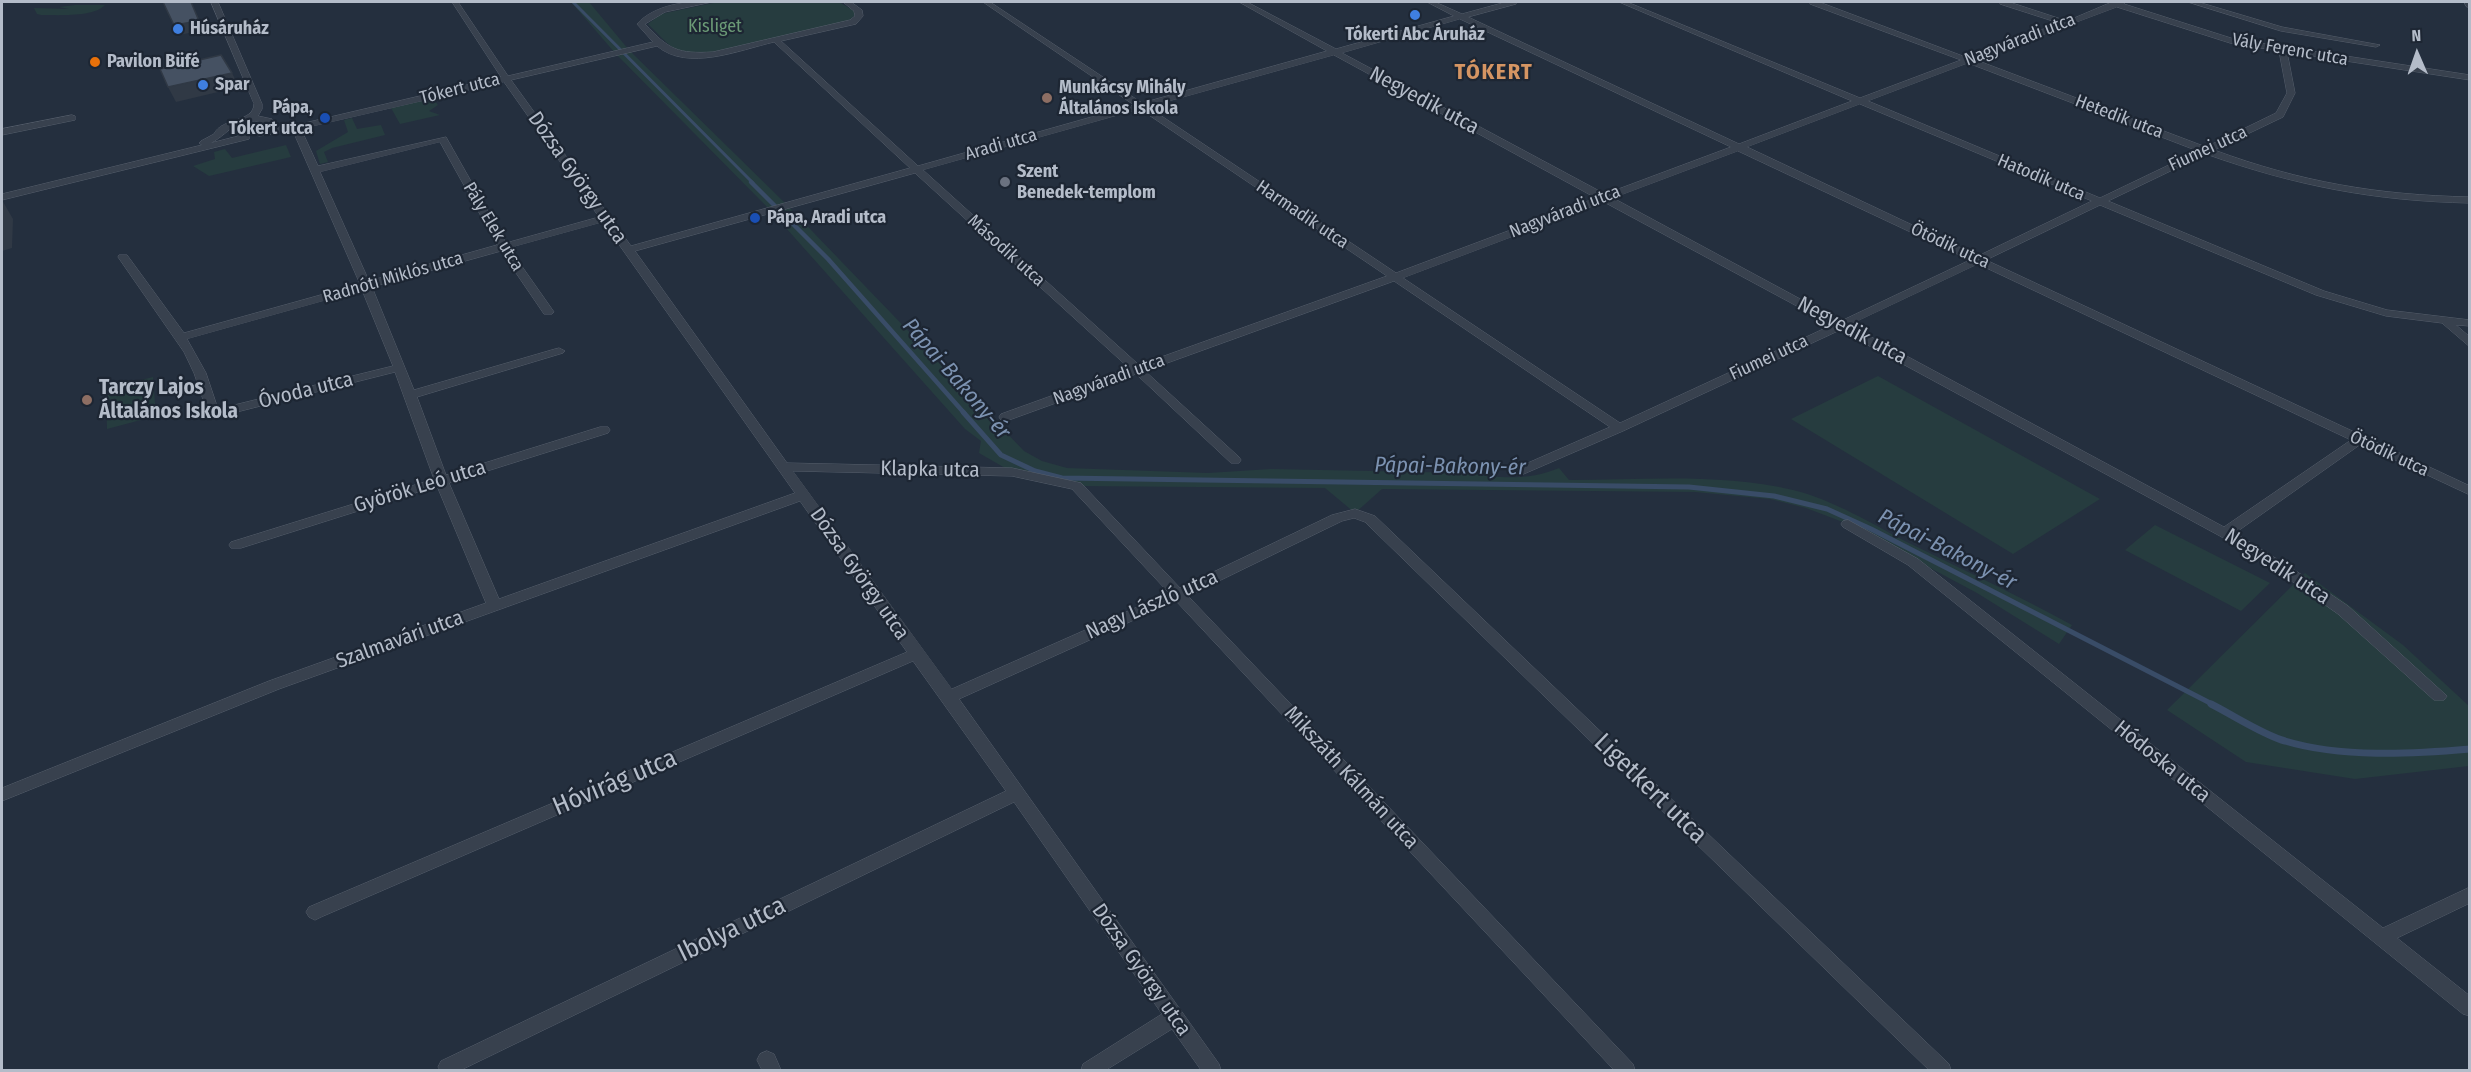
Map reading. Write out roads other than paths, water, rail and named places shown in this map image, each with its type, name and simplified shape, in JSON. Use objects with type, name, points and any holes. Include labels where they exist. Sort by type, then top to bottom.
[{"type":"street","points":[[214,2],[258,104],[258,109],[251,119]]},
{"type":"street","name":"Dózsa György utca","points":[[455,2],[505,77],[949,697],[1212,1071]]},
{"type":"street","points":[[708,2],[656,13],[645,18],[641,24],[658,43],[672,54],[689,56],[713,54],[853,22],[860,16],[858,10],[847,2]]},
{"type":"street","name":"Harmadik utca","points":[[986,2],[1619,428]]},
{"type":"street","name":"Negyedik utca","points":[[1242,2],[2225,533],[2343,610],[2439,696]]},
{"type":"street","name":"Ötödik utca","points":[[1430,2],[2469,491]]},
{"type":"street","name":"Aradi utca","points":[[628,250],[1513,2]]},
{"type":"street","name":"Hatodik utca","points":[[1622,2],[2320,293],[2386,313],[2469,323]]},
{"type":"street","name":"Hetedik utca","points":[[1813,2],[2206,150],[2274,173],[2333,188],[2401,196],[2469,200]]},
{"type":"street","points":[[2003,2],[2066,23]]},
{"type":"street","points":[[2193,2],[2281,29],[2376,45]]},
{"type":"street","name":"Nagyváradi utca","points":[[1005,417],[1395,277],[2119,3]]},
{"type":"street","name":"Vály Ferenc utca","points":[[2119,3],[2233,41],[2469,78]]},
{"type":"street","name":"Második utca","points":[[777,40],[915,169],[1139,370],[1235,460]]},
{"type":"street","name":"Tókert utca","points":[[2,197],[261,132],[296,128],[505,77],[658,43]]},
{"type":"street","name":"Fiumei utca","points":[[1519,472],[1840,325],[2280,115],[2291,93],[2283,50]]},
{"type":"street","points":[[2,132],[72,118]]},
{"type":"street","points":[[251,119],[265,119],[270,123],[261,132]]},
{"type":"street","name":"Tókert utca","points":[[219,135],[219,132],[227,125],[251,119]]},
{"type":"street","points":[[296,128],[366,286],[441,480],[495,607]]},
{"type":"street","name":"Tókert utca","points":[[177,153],[219,135],[229,138],[246,137]]},
{"type":"street","name":"Pály Elek utca","points":[[315,170],[443,140],[503,247],[548,312]]},
{"type":"street","name":"Radnóti Miklós utca","points":[[180,339],[606,218]]},
{"type":"street","points":[[123,257],[180,339]]},
{"type":"street","points":[[2447,322],[2469,344]]},
{"type":"street","name":"Óvoda utca","points":[[180,339],[211,396],[213,414],[399,368]]},
{"type":"street","points":[[410,395],[559,351]]},
{"type":"street","name":"Györök Leó utca","points":[[236,546],[604,430]]},
{"type":"street","points":[[2225,533],[2359,440]]},
{"type":"street","name":"Klapka utca","points":[[783,467],[1012,472],[1076,486]]},
{"type":"street","name":"Mikszáth Kálmán utca","points":[[1076,486],[1626,1071]]},
{"type":"street","name":"Szalmavári utca","points":[[2,795],[274,685],[803,495]]},
{"type":"street","name":"Nagy László utca","points":[[949,697],[1178,595],[1337,518],[1355,513]]},
{"type":"street","name":"Ligetkert utca","points":[[1355,513],[1370,519],[1942,1071]]},
{"type":"street","name":"Hódoska utca","points":[[1848,524],[1913,562],[2469,1008]]},
{"type":"street","name":"Hóvirág utca","points":[[315,912],[916,654]]},
{"type":"street","name":"Ibolya utca","points":[[448,1066],[1016,794]]},
{"type":"street","points":[[2380,938],[2469,894]]},
{"type":"street","points":[[1090,1071],[1174,1017]]},
{"type":"waterway","name":"Pápai-Bakony-ér","points":[[573,2],[753,183]]},
{"type":"waterway","name":"Pápai-Bakony-ér","points":[[751,182],[828,259],[965,414]]},
{"type":"waterway","name":"Pápai-Bakony-ér","points":[[963,412],[1001,455],[1035,471],[1062,478],[1689,487],[1774,496],[1827,509],[1871,529],[2214,705]]},
{"type":"waterway","name":"Pápai-Bakony-ér","points":[[2211,704],[2267,734],[2285,741],[2329,750],[2377,753],[2470,749]]},
{"type":"place","name":"Tókerti Abc Áruház","points":[[1415,15]]},
{"type":"place","name":"Húsáruház","points":[[178,29]]},
{"type":"place","name":"Pavilon Büfé","points":[[95,62]]},
{"type":"place","name":"Spar","points":[[203,85]]},
{"type":"place","name":"Munkácsy Mihály Általános Iskola","points":[[1047,98]]},
{"type":"place","name":"Pápa, Tókert utca","points":[[325,118]]},
{"type":"place","name":"Szent Benedek-templom","points":[[1005,182]]},
{"type":"place","name":"Pápa, Aradi utca","points":[[755,218]]},
{"type":"place","name":"Tarczy Lajos Általános Iskola","points":[[87,400]]},
{"type":"district","name":"TÓKERT","points":[[1494,73]]},
{"type":"park label","name":"Kisliget","points":[[715,27]]}]
